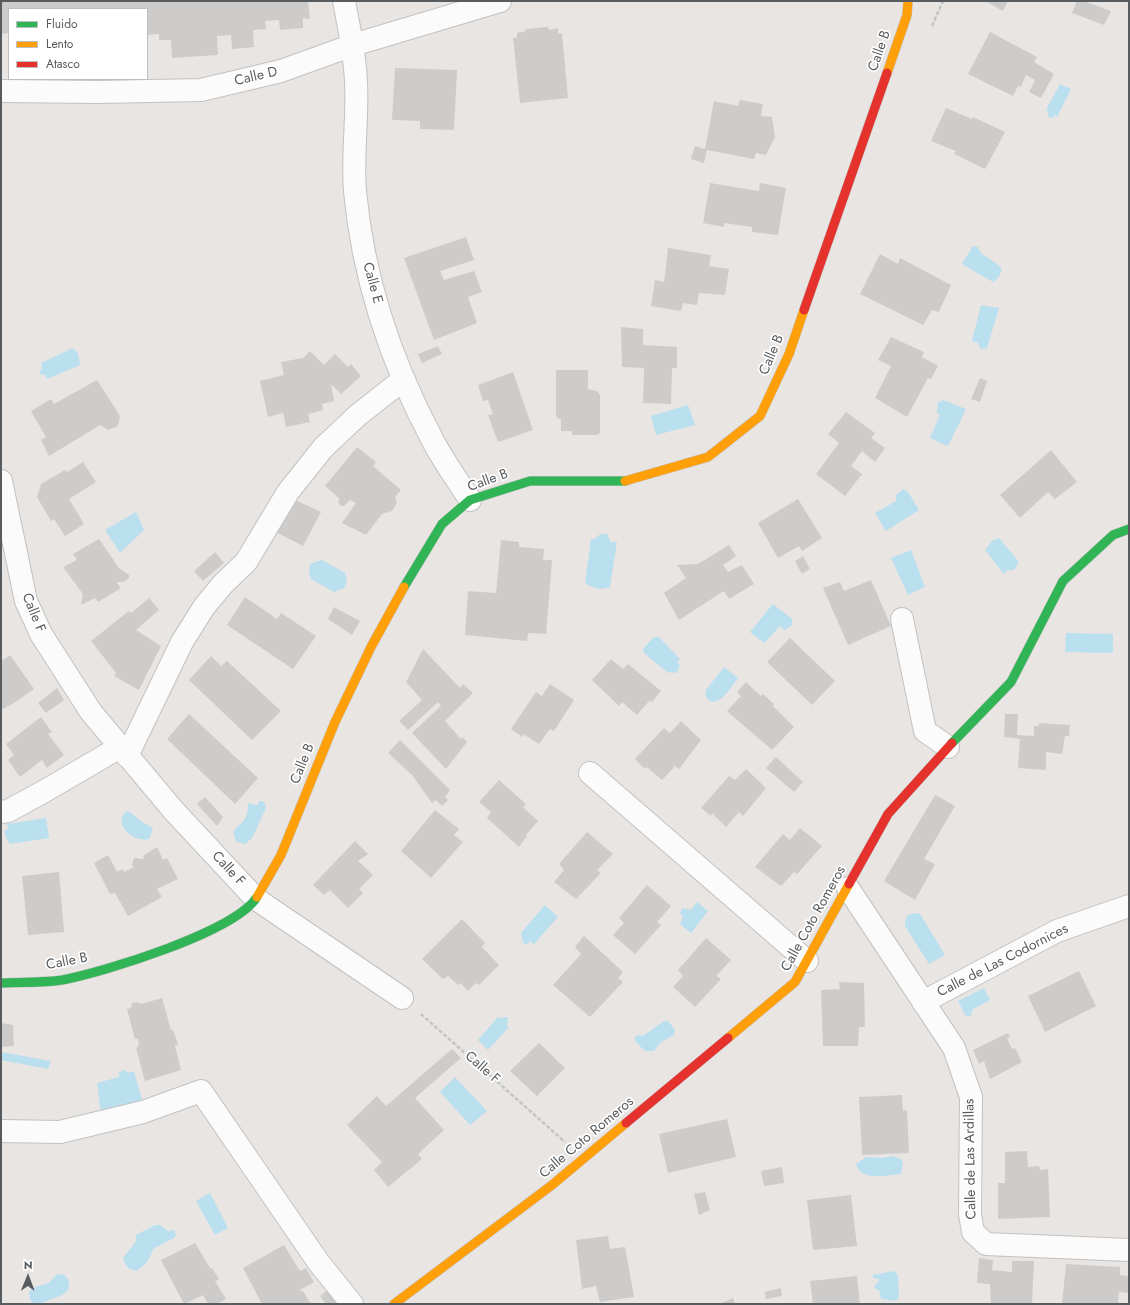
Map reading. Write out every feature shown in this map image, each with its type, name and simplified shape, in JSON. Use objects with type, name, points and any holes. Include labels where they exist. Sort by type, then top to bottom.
[{"type":"street","name":"Calle E","points":[[344,1],[353,45],[356,83],[354,146],[355,190],[360,232],[371,286],[391,346],[404,379],[434,442],[470,500]]},
{"type":"street","name":"Calle D","points":[[1,91],[98,92],[201,90],[280,71],[353,45],[500,1]]},
{"type":"street","name":"Calle B","points":[[1,982],[61,980],[133,961],[198,936],[236,917],[256,899],[281,855],[335,722],[371,647],[400,593],[442,524],[470,500],[530,481],[628,481],[708,457],[760,416],[789,354],[907,15],[908,1]]},
{"type":"street","points":[[1,812],[8,811],[124,752],[182,642],[204,607],[223,584],[246,562],[288,492],[323,448],[358,415],[404,379]]},
{"type":"street","name":"Calle F","points":[[2,495],[26,601],[41,634],[91,712],[174,811],[256,899],[402,998]]},
{"type":"street","name":"Calle Coto Romeros","points":[[394,1304],[528,1204],[795,982],[888,814],[948,747],[1011,682],[1063,582],[1113,535],[1129,529]]},
{"type":"street","points":[[902,619],[925,731],[948,747]]},
{"type":"street","points":[[590,773],[807,961]]},
{"type":"street","name":"Calle de Las Ardillas","points":[[848,888],[954,1048],[971,1097],[970,1214],[973,1232],[986,1244],[1129,1250]]},
{"type":"street","name":"Calle de Las Codornices","points":[[923,1002],[1057,931],[1129,906]]},
{"type":"street","points":[[1,1130],[60,1132],[143,1112],[201,1091],[318,1263],[352,1304]]},
{"type":"path","name":"Calle F","points":[[402,998],[584,1158]]},
{"type":"water","points":[[1060,84],[1071,89],[1057,117],[1055,115],[1054,117],[1050,118],[1047,115],[1049,112],[1046,110]]},
{"type":"water","points":[[973,246],[978,247],[981,253],[1001,267],[1000,276],[993,282],[962,264]]},
{"type":"water","points":[[981,305],[999,308],[987,348],[981,349],[978,343],[972,341]]},
{"type":"water","points":[[73,348],[78,353],[80,365],[47,379],[45,375],[39,374],[42,367],[41,363]]},
{"type":"water","points":[[943,400],[966,409],[948,446],[930,438],[940,415],[937,413],[938,403]]},
{"type":"water","points":[[688,405],[695,425],[656,435],[651,416]]},
{"type":"water","points":[[903,489],[908,492],[919,510],[886,531],[875,513],[896,501],[896,495]]},
{"type":"water","points":[[136,512],[144,530],[120,553],[105,530]]},
{"type":"water","points":[[600,534],[607,534],[611,542],[617,542],[610,587],[600,589],[591,587],[585,583],[591,539],[595,539]]},
{"type":"water","points":[[999,538],[1019,562],[1014,570],[1008,570],[1004,574],[985,550],[992,541]]},
{"type":"water","points":[[911,550],[925,587],[908,595],[891,558]]},
{"type":"water","points":[[322,560],[345,573],[347,582],[344,588],[334,592],[311,579],[309,571],[310,564]]},
{"type":"water","points":[[773,604],[792,619],[792,625],[785,630],[780,626],[764,643],[750,632]]},
{"type":"water","points":[[1066,633],[1113,634],[1113,653],[1065,652]]},
{"type":"water","points":[[654,637],[659,637],[680,659],[677,662],[680,666],[676,673],[668,673],[644,653],[643,649]]},
{"type":"water","points":[[724,667],[738,678],[722,698],[714,702],[710,701],[706,697],[706,690]]},
{"type":"water","points":[[259,801],[264,802],[266,808],[252,838],[245,844],[237,842],[234,831],[246,816],[248,803],[258,805]]},
{"type":"water","points":[[127,811],[153,829],[149,839],[137,838],[126,831],[123,827],[122,821],[123,816]]},
{"type":"water","points":[[46,818],[49,838],[10,844],[5,833],[5,830],[8,829],[7,824]]},
{"type":"water","points":[[697,902],[708,911],[691,933],[680,924],[683,917],[680,913],[682,908],[691,910]]},
{"type":"water","points":[[545,905],[558,917],[533,945],[531,941],[527,944],[523,943],[521,933]]},
{"type":"water","points":[[914,913],[920,914],[945,955],[929,964],[905,926],[905,920],[908,915]]},
{"type":"water","points":[[984,988],[990,1000],[972,1010],[971,1016],[968,1017],[965,1015],[958,1001]]},
{"type":"water","points":[[498,1017],[500,1019],[503,1017],[508,1017],[507,1026],[509,1027],[488,1050],[478,1040]]},
{"type":"water","points":[[664,1021],[668,1021],[675,1030],[674,1035],[660,1043],[654,1051],[645,1051],[635,1041],[635,1037],[638,1035],[643,1036]]},
{"type":"water","points":[[1,1052],[51,1061],[48,1069],[1,1060]]},
{"type":"water","points":[[124,1070],[128,1073],[134,1071],[142,1100],[101,1113],[97,1083],[119,1077],[119,1072]]},
{"type":"water","points":[[455,1077],[487,1111],[470,1125],[440,1092]]},
{"type":"water","points":[[892,1156],[901,1159],[903,1164],[901,1174],[881,1176],[868,1175],[859,1170],[856,1164],[866,1157],[882,1158]]},
{"type":"water","points":[[210,1193],[228,1228],[215,1235],[196,1201]]},
{"type":"water","points":[[155,1225],[160,1225],[168,1231],[174,1230],[176,1235],[174,1238],[153,1249],[147,1262],[142,1267],[136,1271],[129,1268],[126,1266],[123,1258],[136,1241],[136,1235]]},
{"type":"water","points":[[894,1271],[898,1275],[899,1298],[895,1301],[881,1299],[879,1290],[874,1286],[879,1279],[873,1278],[873,1275]]},
{"type":"water","points":[[63,1274],[68,1279],[69,1286],[68,1290],[62,1295],[39,1304],[34,1304],[30,1300],[29,1292],[32,1288],[49,1283],[56,1275]]},
{"type":"building","points":[[1,1],[308,1],[310,19],[303,18],[303,28],[280,30],[279,20],[265,21],[266,29],[253,30],[254,47],[232,49],[231,35],[217,36],[218,55],[172,58],[171,40],[159,40],[159,34],[148,35],[148,8],[8,8],[8,33],[1,34]]},
{"type":"building","points":[[985,1],[1008,1],[1003,11]]},
{"type":"building","points":[[1077,1],[1084,1],[1111,11],[1104,25],[1072,13]]},
{"type":"building","points":[[548,27],[549,30],[558,28],[558,34],[562,33],[568,98],[520,103],[513,38],[517,38],[517,33],[526,31],[525,29]]},
{"type":"building","points":[[990,32],[1037,57],[1034,62],[1054,74],[1041,98],[1029,92],[1035,80],[1026,75],[1021,87],[1018,86],[1013,96],[968,74]]},
{"type":"building","points":[[395,68],[457,70],[454,130],[420,129],[420,121],[392,120]]},
{"type":"building","points":[[740,100],[763,104],[761,116],[772,117],[775,137],[766,155],[756,153],[754,159],[707,150],[704,163],[691,159],[695,146],[705,149],[714,101],[738,106]]},
{"type":"building","points":[[946,108],[972,119],[973,117],[1005,132],[985,169],[954,154],[956,151],[931,141]]},
{"type":"building","points":[[710,183],[759,191],[760,183],[786,188],[778,235],[752,232],[752,227],[724,223],[724,227],[703,223]]},
{"type":"building","points":[[466,237],[474,260],[440,271],[444,280],[474,271],[482,292],[468,297],[477,323],[434,340],[404,258]]},
{"type":"building","points":[[668,248],[711,255],[709,266],[729,269],[725,295],[699,293],[697,305],[683,303],[681,311],[651,306],[655,280],[664,282]]},
{"type":"building","points":[[880,254],[898,264],[900,258],[951,285],[939,312],[932,310],[923,325],[860,294]]},
{"type":"building","points":[[621,327],[643,329],[643,345],[677,347],[677,368],[672,368],[671,404],[643,403],[644,368],[622,367]]},
{"type":"building","points":[[891,337],[924,352],[922,357],[938,366],[931,379],[928,378],[907,417],[875,398],[891,366],[878,360]]},
{"type":"building","points":[[438,346],[442,354],[422,363],[418,354]]},
{"type":"building","points":[[310,351],[324,365],[335,354],[348,367],[351,364],[361,376],[341,394],[331,384],[334,401],[322,404],[323,410],[308,414],[310,422],[286,427],[283,413],[268,417],[260,381],[284,375],[281,362],[303,358]]},
{"type":"building","points":[[556,370],[588,370],[588,389],[597,391],[600,395],[600,433],[597,435],[572,435],[572,431],[561,431],[561,419],[557,418],[556,415]]},
{"type":"building","points":[[513,372],[533,430],[498,442],[488,415],[493,414],[488,400],[483,401],[478,385]]},
{"type":"building","points":[[980,378],[987,381],[980,402],[971,399]]},
{"type":"building","points":[[97,380],[120,416],[118,426],[108,430],[100,425],[49,456],[41,440],[46,437],[31,411],[51,399],[54,404]]},
{"type":"building","points":[[846,412],[875,433],[871,438],[885,448],[875,462],[862,451],[851,466],[862,474],[845,496],[816,474],[839,443],[828,434]]},
{"type":"building","points":[[357,447],[376,462],[373,466],[401,490],[395,497],[397,503],[392,511],[382,514],[366,535],[342,523],[356,503],[350,500],[344,506],[341,506],[338,502],[340,499],[325,486]]},
{"type":"building","points":[[1051,450],[1077,482],[1055,499],[1048,492],[1020,518],[1000,495]]},
{"type":"building","points":[[83,462],[96,482],[69,499],[84,524],[65,536],[54,519],[51,521],[37,497],[41,484],[65,470],[67,472]]},
{"type":"building","points":[[293,499],[321,512],[303,546],[274,531]]},
{"type":"building","points":[[798,499],[822,538],[802,551],[799,546],[778,558],[758,523]]},
{"type":"building","points":[[99,539],[119,568],[129,575],[129,578],[124,582],[116,582],[121,588],[98,602],[95,598],[81,605],[83,594],[63,567],[77,560],[73,554]]},
{"type":"building","points":[[501,540],[519,542],[519,547],[544,549],[543,560],[552,560],[546,634],[528,633],[527,641],[465,635],[468,591],[496,593]]},
{"type":"building","points":[[729,545],[736,556],[723,565],[728,572],[742,565],[754,584],[729,599],[724,591],[679,620],[664,593],[686,578],[677,565],[698,564]]},
{"type":"building","points":[[215,552],[224,563],[203,581],[194,571]]},
{"type":"building","points":[[803,556],[810,569],[802,574],[795,561]]},
{"type":"building","points":[[871,580],[891,626],[848,645],[823,588],[840,582],[844,591]]},
{"type":"building","points":[[245,597],[277,619],[281,613],[316,636],[293,669],[227,625]]},
{"type":"building","points":[[149,598],[159,610],[136,630],[161,646],[139,690],[114,676],[116,673],[91,641],[129,611],[131,613]]},
{"type":"building","points":[[334,607],[360,621],[352,635],[328,619]]},
{"type":"building","points":[[790,638],[835,681],[812,705],[767,662]]},
{"type":"building","points":[[423,649],[460,688],[463,684],[473,693],[445,721],[461,739],[462,737],[467,742],[446,769],[412,733],[441,706],[438,702],[408,730],[399,721],[422,700],[406,682]]},
{"type":"building","points":[[10,655],[34,689],[1,710],[1,661]]},
{"type":"building","points":[[211,656],[221,666],[227,661],[281,711],[252,740],[189,680]]},
{"type":"building","points":[[611,659],[623,669],[628,664],[661,691],[652,702],[650,700],[637,715],[622,702],[619,706],[592,680]]},
{"type":"building","points":[[746,682],[761,696],[763,694],[774,704],[773,706],[794,727],[772,750],[727,711],[741,696],[737,692]]},
{"type":"building","points":[[550,684],[574,700],[554,731],[550,729],[539,744],[523,734],[522,737],[511,729],[536,692],[542,696]]},
{"type":"building","points":[[57,688],[64,700],[46,713],[38,703]]},
{"type":"building","points":[[189,714],[258,778],[235,804],[167,739]]},
{"type":"building","points":[[1005,714],[1018,714],[1017,735],[1034,736],[1034,726],[1039,726],[1039,723],[1070,725],[1069,736],[1065,736],[1062,754],[1046,752],[1046,770],[1018,768],[1020,739],[1004,737]]},
{"type":"building","points":[[41,717],[52,732],[48,734],[64,755],[47,768],[42,760],[20,777],[8,760],[14,755],[6,744]]},
{"type":"building","points":[[681,721],[701,740],[679,769],[675,766],[662,780],[647,767],[645,769],[635,759],[664,728],[670,733]]},
{"type":"building","points":[[400,740],[450,790],[445,797],[448,800],[442,806],[436,800],[432,803],[412,775],[388,753]]},
{"type":"building","points":[[776,757],[803,782],[794,792],[766,768]]},
{"type":"building","points":[[746,769],[766,788],[743,816],[739,812],[726,827],[712,813],[711,816],[701,808],[729,776],[735,780]]},
{"type":"building","points":[[499,780],[526,804],[523,807],[538,821],[526,835],[527,836],[519,847],[487,818],[491,812],[479,802]]},
{"type":"building","points":[[935,795],[955,806],[924,859],[935,864],[915,900],[884,881]]},
{"type":"building","points":[[205,797],[223,817],[217,826],[197,804]]},
{"type":"building","points":[[435,810],[459,829],[454,835],[463,842],[431,878],[401,851]]},
{"type":"building","points":[[800,828],[822,846],[797,874],[794,872],[781,886],[755,867],[783,834],[790,840]]},
{"type":"building","points":[[587,832],[613,854],[597,870],[601,873],[576,899],[554,882],[564,870],[559,864]]},
{"type":"building","points":[[355,841],[368,854],[358,861],[373,875],[359,889],[363,893],[348,908],[330,890],[324,895],[313,885]]},
{"type":"building","points":[[157,847],[163,860],[167,858],[178,879],[157,889],[162,897],[128,916],[115,893],[110,894],[94,863],[108,855],[117,872],[123,869],[124,872],[134,867],[132,865],[134,858],[144,859],[143,856]]},
{"type":"building","points":[[59,872],[64,932],[28,935],[22,876]]},
{"type":"building","points":[[647,885],[671,906],[657,922],[661,925],[635,954],[613,935],[624,923],[619,918]]},
{"type":"building","points":[[462,919],[485,943],[482,947],[499,965],[479,985],[476,983],[468,991],[461,983],[458,985],[448,976],[443,979],[422,959]]},
{"type":"building","points":[[584,936],[623,972],[618,978],[623,982],[590,1017],[553,985],[581,954],[575,947]]},
{"type":"building","points":[[706,938],[731,960],[716,976],[721,979],[695,1007],[673,987],[683,976],[678,970]]},
{"type":"building","points":[[1079,971],[1096,1006],[1045,1032],[1028,996]]},
{"type":"building","points":[[839,982],[864,983],[865,1027],[859,1027],[858,1046],[823,1046],[821,990],[840,989]]},
{"type":"building","points":[[162,998],[171,1030],[173,1030],[178,1044],[175,1046],[181,1070],[145,1081],[136,1048],[139,1045],[138,1039],[135,1039],[127,1009],[131,1008],[132,1003],[138,1002],[141,1004]]},
{"type":"building","points":[[1,1023],[13,1025],[14,1046],[1,1047]]},
{"type":"building","points":[[1008,1033],[1010,1036],[1007,1038],[1012,1049],[1015,1048],[1022,1062],[990,1079],[984,1061],[979,1064],[973,1050]]},
{"type":"building","points":[[539,1043],[565,1068],[537,1096],[510,1071]]},
{"type":"building","points":[[452,1049],[461,1058],[415,1098],[444,1130],[418,1154],[422,1159],[388,1187],[374,1170],[382,1162],[347,1125],[377,1096],[386,1106]]},
{"type":"building","points":[[902,1095],[903,1111],[907,1110],[909,1153],[862,1155],[859,1097]]},
{"type":"building","points":[[727,1119],[736,1157],[668,1173],[659,1134]]},
{"type":"building","points":[[1027,1151],[1028,1167],[1039,1166],[1040,1170],[1048,1169],[1050,1217],[998,1219],[998,1183],[1005,1183],[1005,1152]]},
{"type":"building","points":[[782,1167],[784,1183],[764,1186],[761,1171]]},
{"type":"building","points":[[705,1192],[710,1210],[699,1215],[694,1194]]},
{"type":"building","points":[[851,1195],[857,1246],[813,1250],[807,1200]]},
{"type":"building","points":[[608,1236],[610,1249],[625,1247],[634,1297],[600,1302],[596,1286],[582,1289],[576,1240]]},
{"type":"building","points":[[195,1243],[210,1268],[212,1268],[219,1279],[215,1281],[226,1299],[217,1304],[208,1304],[203,1295],[184,1304],[161,1260]]},
{"type":"building","points":[[284,1245],[300,1271],[306,1268],[314,1282],[300,1290],[301,1292],[303,1291],[311,1304],[262,1304],[243,1268]]},
{"type":"building","points":[[979,1258],[993,1260],[992,1270],[1012,1272],[1012,1261],[1034,1261],[1032,1304],[991,1304],[990,1284],[977,1283]]},
{"type":"building","points":[[1066,1264],[1120,1267],[1120,1275],[1129,1276],[1129,1293],[1119,1292],[1118,1304],[1062,1304]]},
{"type":"building","points":[[857,1276],[860,1304],[813,1304],[810,1281]]},
{"type":"building","points":[[333,1286],[347,1304],[326,1304],[320,1296]]},
{"type":"building","points":[[781,1288],[782,1296],[766,1299],[765,1292]]},
{"type":"building","points":[[733,1298],[735,1304],[719,1304]]},
{"type":"traffic: fast","points":[[404,587],[442,524],[470,500],[530,481],[625,481]]},
{"type":"traffic: fast","points":[[952,743],[1011,682],[1063,581],[1113,535],[1129,529]]},
{"type":"traffic: fast","points":[[1,983],[39,982],[82,976],[167,949],[197,937],[223,924],[244,910],[257,897]]},
{"type":"traffic: slow","points":[[887,73],[907,15],[908,1]]},
{"type":"traffic: slow","points":[[625,481],[708,457],[760,416],[789,354],[804,310]]},
{"type":"traffic: slow","points":[[257,897],[281,855],[335,722],[371,647],[404,587]]},
{"type":"traffic: slow","points":[[728,1038],[795,982],[849,884]]},
{"type":"traffic: slow","points":[[394,1304],[552,1185],[626,1123]]},
{"type":"traffic: jam","points":[[804,310],[887,73]]},
{"type":"traffic: jam","points":[[849,884],[888,814],[952,743]]},
{"type":"traffic: jam","points":[[626,1123],[728,1038]]}]
